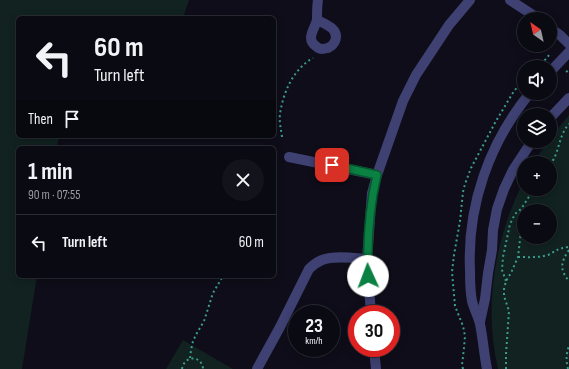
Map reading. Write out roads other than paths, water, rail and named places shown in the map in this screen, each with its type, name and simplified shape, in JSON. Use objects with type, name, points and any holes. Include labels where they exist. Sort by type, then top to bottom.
[{"type":"street","points":[[317,20],[318,0]]},
{"type":"street","points":[[370,305],[367,259],[372,193],[377,175],[403,101],[416,75],[449,25],[470,0]]},
{"type":"street","points":[[510,0],[528,12]]},
{"type":"street","points":[[557,33],[569,44]]},
{"type":"street","points":[[557,65],[569,52]]},
{"type":"street","points":[[557,111],[569,98]]},
{"type":"street","points":[[487,369],[480,322],[472,301],[469,253],[470,230],[474,208],[488,163],[498,141],[525,100]]},
{"type":"street","points":[[480,322],[485,299],[497,209],[504,188],[513,170],[527,148]]},
{"type":"street","points":[[288,156],[377,175]]},
{"type":"street","points":[[257,369],[309,269],[316,263],[332,257],[367,259]]},
{"type":"street","points":[[375,357],[376,369]]}]
